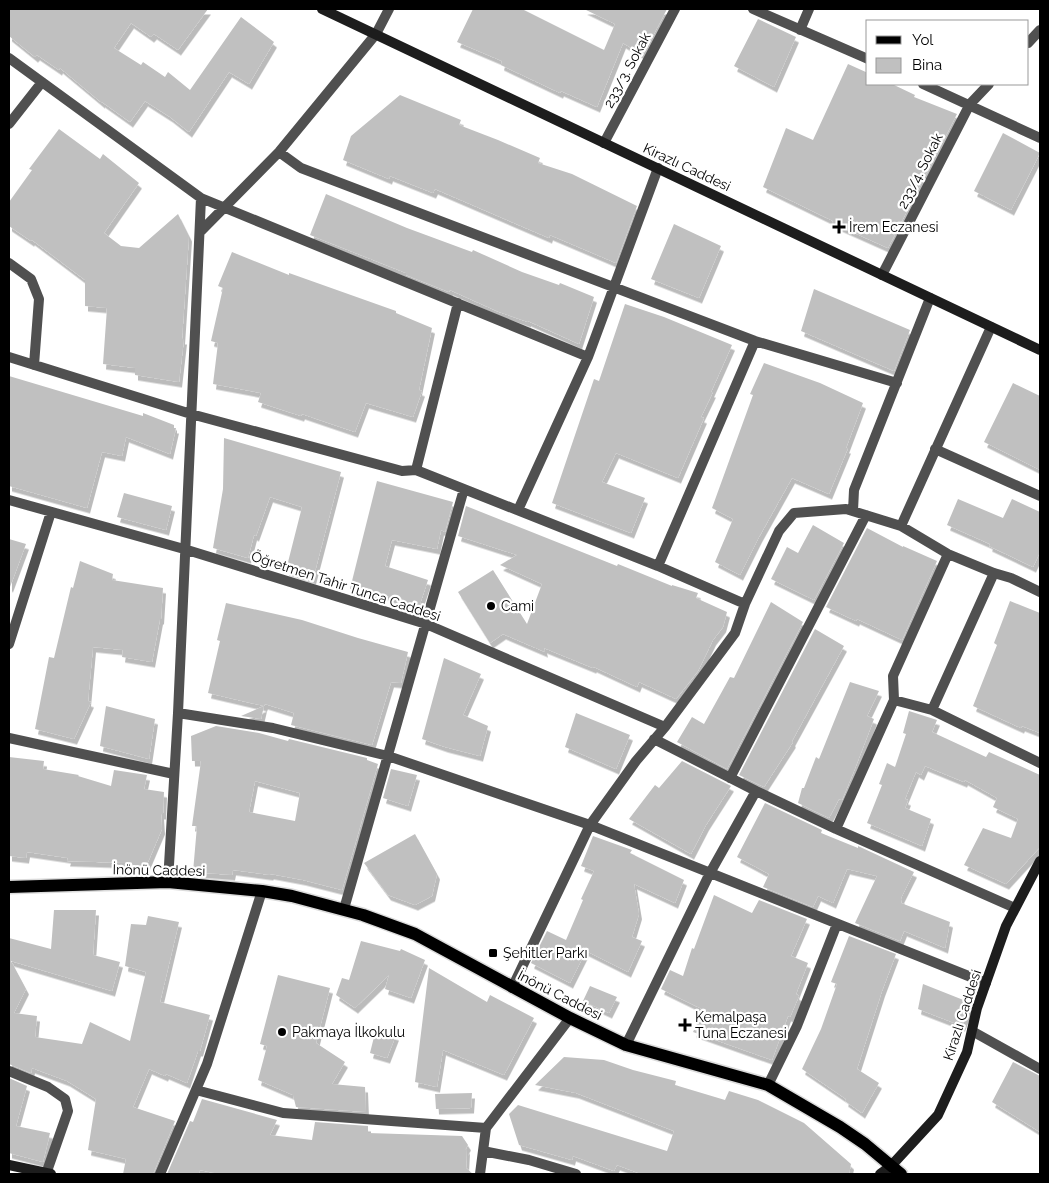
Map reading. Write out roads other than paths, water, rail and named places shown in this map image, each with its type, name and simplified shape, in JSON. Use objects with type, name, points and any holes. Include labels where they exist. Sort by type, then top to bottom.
[{"type":"main road","name":"Kirazlı Caddesi","points":[[322,9],[1040,350]]},
{"type":"main road","name":"Kirazlı Caddesi","points":[[880,1174],[891,1166],[938,1114],[967,1052],[977,1008],[1006,926],[1039,865]]},
{"type":"main road","name":"İnönü Caddesi","points":[[9,887],[168,882],[262,891],[292,896],[344,909],[415,934],[512,988],[626,1045],[768,1085],[840,1127],[865,1144],[901,1174]]},
{"type":"main road","points":[[9,1166],[48,1174]]},
{"type":"street","points":[[200,232],[279,152],[376,34],[389,9]]},
{"type":"street","name":"233/3. Sokak","points":[[604,143],[675,9]]},
{"type":"street","points":[[752,9],[866,59]]},
{"type":"street","points":[[800,30],[809,9]]},
{"type":"street","points":[[1029,42],[1040,30]]},
{"type":"street","points":[[9,58],[201,198],[588,356]]},
{"type":"street","points":[[9,124],[42,82]]},
{"type":"street","points":[[925,85],[1040,138]]},
{"type":"street","name":"233/4. Sokak","points":[[882,275],[970,104],[988,85]]},
{"type":"street","points":[[279,152],[301,168],[754,341],[897,383]]},
{"type":"street","points":[[518,510],[588,356],[658,168]]},
{"type":"street","points":[[168,882],[178,713],[201,198]]},
{"type":"street","points":[[9,263],[31,278],[39,299],[34,364]]},
{"type":"street","points":[[853,511],[854,490],[930,298]]},
{"type":"street","points":[[416,470],[458,303]]},
{"type":"street","points":[[901,526],[991,327]]},
{"type":"street","points":[[658,566],[754,341]]},
{"type":"street","points":[[9,357],[191,414],[402,471],[416,470],[658,566],[745,604]]},
{"type":"street","points":[[935,449],[1040,496]]},
{"type":"street","points":[[344,909],[464,489]]},
{"type":"street","name":"Öğretmen Tahir Tunca Caddesi","points":[[9,500],[184,549],[426,624],[666,727]]},
{"type":"street","points":[[512,988],[590,825],[636,761],[666,727],[735,633],[745,604],[779,531],[794,513],[846,509],[901,526],[948,554],[1011,578],[1040,592]]},
{"type":"street","points":[[9,644],[51,512]]},
{"type":"street","points":[[730,778],[866,515]]},
{"type":"street","points":[[836,829],[894,700],[893,676],[948,554]]},
{"type":"street","points":[[932,710],[994,573]]},
{"type":"street","points":[[894,700],[932,710],[1040,762]]},
{"type":"street","points":[[178,713],[273,728],[388,756],[590,825],[986,983]]},
{"type":"street","points":[[9,738],[174,774]]},
{"type":"street","points":[[654,739],[836,829],[1015,908]]},
{"type":"street","points":[[626,1045],[710,873],[756,791]]},
{"type":"street","points":[[160,1174],[207,1064],[262,891]]},
{"type":"street","points":[[768,1085],[797,1026],[837,924]]},
{"type":"street","points":[[480,1174],[486,1128],[570,1018]]},
{"type":"street","points":[[972,1031],[1040,1069]]},
{"type":"street","points":[[9,1070],[48,1087],[65,1099],[68,1111],[48,1174]]},
{"type":"street","points":[[196,1090],[283,1113],[486,1128]]},
{"type":"street","points":[[483,1151],[529,1160],[576,1174]]},
{"type":"place","name":"İrem Eczanesi","points":[[839,227]]},
{"type":"place","name":"Cami","points":[[491,606]]},
{"type":"place","name":"Şehitler Parkı","points":[[493,953]]},
{"type":"place","name":"Kemalpaşa Tuna Eczanesi","points":[[685,1025]]},
{"type":"place","name":"Pakmaya İlkokulu","points":[[282,1032]]}]
